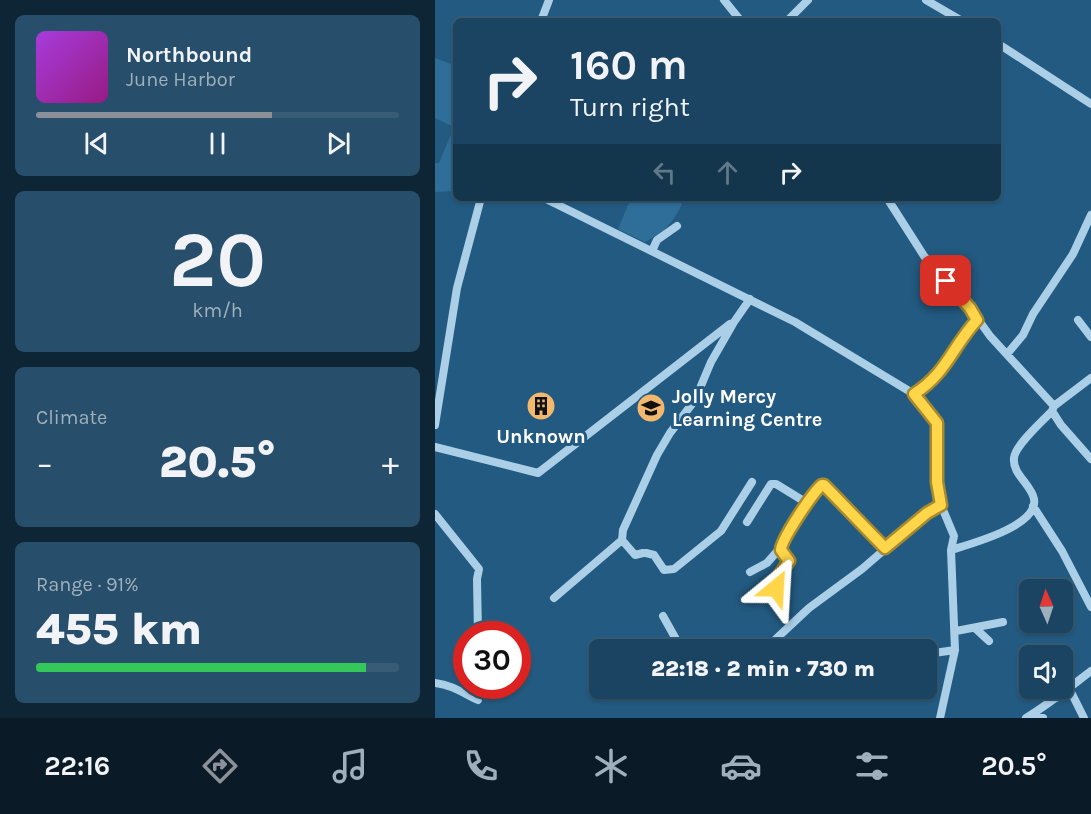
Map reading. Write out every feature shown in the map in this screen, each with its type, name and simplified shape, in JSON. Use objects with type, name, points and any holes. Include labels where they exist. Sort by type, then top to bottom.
[{"type":"street","points":[[542,18],[549,0]]},
{"type":"street","points":[[724,0],[739,18]]},
{"type":"street","points":[[790,18],[808,0]]},
{"type":"street","points":[[926,0],[956,18]]},
{"type":"street","points":[[1001,46],[1091,104]]},
{"type":"street","points":[[435,425],[457,288],[480,201]]},
{"type":"street","points":[[550,201],[795,322],[914,394],[937,423],[937,482],[941,505],[954,536],[951,550],[956,631],[955,650],[942,717]]},
{"type":"street","points":[[889,201],[924,256],[1053,408],[1061,425],[1091,459]]},
{"type":"street","points":[[1007,354],[1023,335],[1033,314],[1073,254],[1088,227],[1091,215]]},
{"type":"street","points":[[652,251],[657,240],[677,226]]},
{"type":"street","points":[[554,598],[622,540],[623,530],[657,455],[670,433],[695,400],[711,362],[734,321],[750,299]]},
{"type":"street","points":[[914,394],[937,376],[977,320]]},
{"type":"street","points":[[1078,320],[1091,337]]},
{"type":"street","points":[[435,447],[538,473],[734,321]]},
{"type":"street","points":[[951,550],[982,541],[1015,525],[1027,516],[1034,499],[1014,465],[1015,453],[1053,408],[1091,378]]},
{"type":"street","points":[[622,540],[635,555],[645,553],[654,555],[665,570],[674,569],[721,531],[751,482]]},
{"type":"street","points":[[747,522],[771,484],[776,484],[807,503]]},
{"type":"street","points":[[750,572],[767,563],[781,547],[783,540],[807,503],[818,488],[824,485],[885,548]]},
{"type":"street","points":[[776,639],[809,608],[862,569],[927,513],[941,505]]},
{"type":"street","points":[[1033,506],[1062,550],[1091,608]]},
{"type":"street","points":[[435,514],[479,569],[478,621]]},
{"type":"street","points":[[775,594],[778,577],[789,561],[781,547]]},
{"type":"street","points":[[663,616],[676,639]]},
{"type":"street","points":[[956,631],[1003,622]]},
{"type":"street","points":[[975,628],[989,641]]},
{"type":"street","points":[[937,653],[955,650]]},
{"type":"street","points":[[1073,683],[1091,671]]},
{"type":"street","points":[[435,683],[453,687]]},
{"type":"street","points":[[1073,695],[1085,718]]},
{"type":"street","points":[[1028,716],[1054,699]]},
{"type":"street","points":[[1028,716],[1043,718]]},
{"type":"shaded area","points":[[435,58],[453,65],[453,127],[435,118]]},
{"type":"shaded area","points":[[453,129],[453,191],[435,192],[435,163],[439,163]]},
{"type":"shaded area","points":[[630,201],[680,201],[682,204],[667,226],[645,242],[618,229]]},
{"type":"place","name":"Unknown","points":[[541,406]]},
{"type":"place","name":"Jolly Mercy Learning Centre","points":[[651,408]]},
{"type":"route","points":[[776,588],[778,577],[789,561],[781,550],[783,540],[823,484],[885,548],[927,513],[941,505],[937,482],[938,427],[933,416],[914,394],[937,376],[977,320],[970,308],[946,281]]}]
